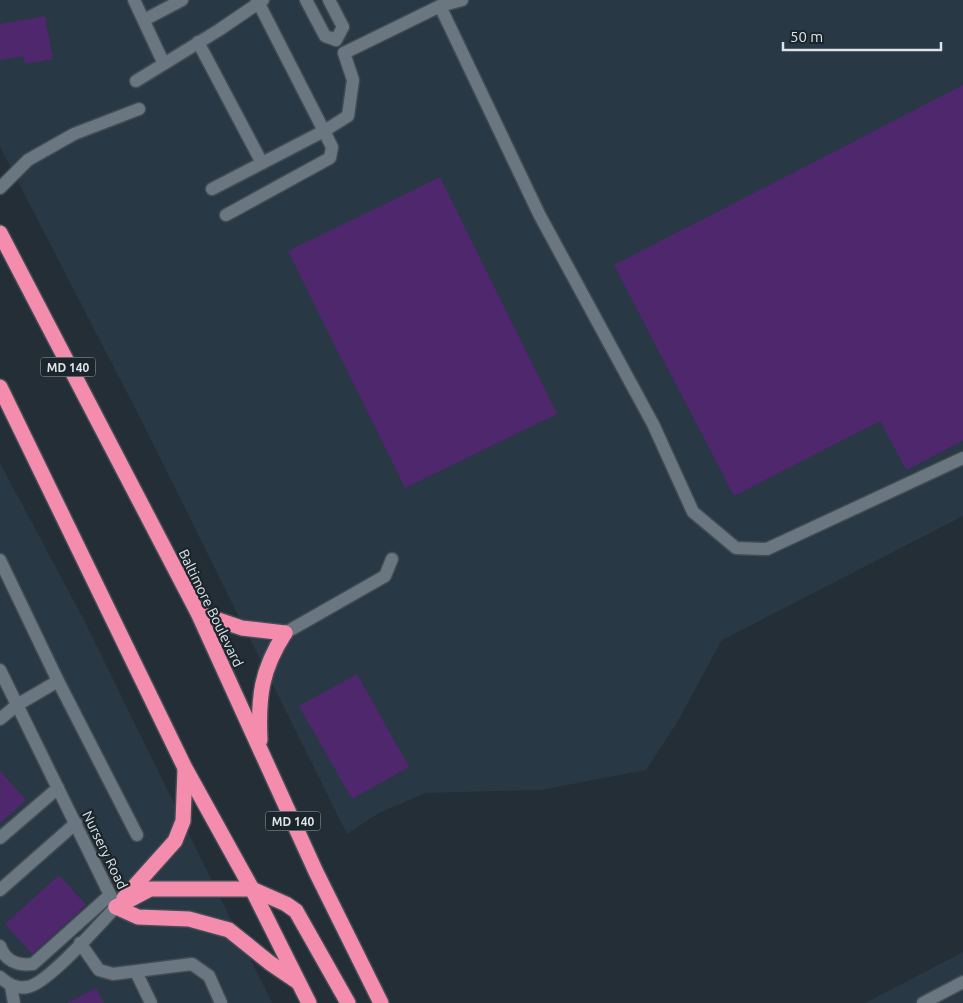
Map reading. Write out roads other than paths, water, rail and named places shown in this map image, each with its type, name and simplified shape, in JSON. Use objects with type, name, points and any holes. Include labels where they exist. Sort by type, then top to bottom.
[{"type":"highway","name":"Baltimore Boulevard","points":[[0,233],[198,613],[316,872],[381,1003]]},
{"type":"highway","points":[[0,387],[185,768],[252,889],[308,1003]]},
{"type":"highway","points":[[198,613],[242,628],[285,633],[271,654],[261,686],[260,748]]},
{"type":"highway","points":[[113,901],[175,841],[183,821],[185,768]]},
{"type":"highway","points":[[113,901],[150,889],[252,889],[296,911],[348,1003]]},
{"type":"highway","points":[[113,901],[138,917],[189,918],[229,930],[270,963],[299,982]]},
{"type":"street","points":[[134,0],[163,62]]},
{"type":"street","points":[[144,20],[182,0]]},
{"type":"street","points":[[212,189],[324,131],[348,116],[353,80],[344,53],[336,40],[325,36],[306,0]]},
{"type":"street","points":[[329,0],[343,27],[336,40]]},
{"type":"street","points":[[344,53],[440,6],[462,0]]},
{"type":"street","points":[[136,81],[260,1],[332,147],[330,158],[226,215]]},
{"type":"street","points":[[440,6],[539,214],[653,424],[693,512],[736,548],[767,549],[963,458]]},
{"type":"street","points":[[198,42],[262,163]]},
{"type":"street","points":[[0,188],[28,160],[74,134],[139,109]]},
{"type":"street","points":[[285,633],[385,576],[392,559]]},
{"type":"street","points":[[0,560],[58,681],[137,835]]},
{"type":"street","name":"Nursery Road","points":[[0,670],[113,901],[80,944],[46,978],[28,988],[10,986]]},
{"type":"street","points":[[0,719],[17,705],[58,681]]},
{"type":"street","points":[[0,838],[58,788]]},
{"type":"street","points":[[0,890],[76,823]]},
{"type":"street","points":[[0,946],[12,962],[21,965],[33,964],[113,901]]},
{"type":"street","points":[[80,944],[99,970],[114,974],[192,964],[209,976],[222,1003]]},
{"type":"street","points":[[136,972],[151,1003]]},
{"type":"street","points":[[0,977],[10,986],[14,1003]]},
{"type":"street","points":[[923,1003],[963,982]]}]
